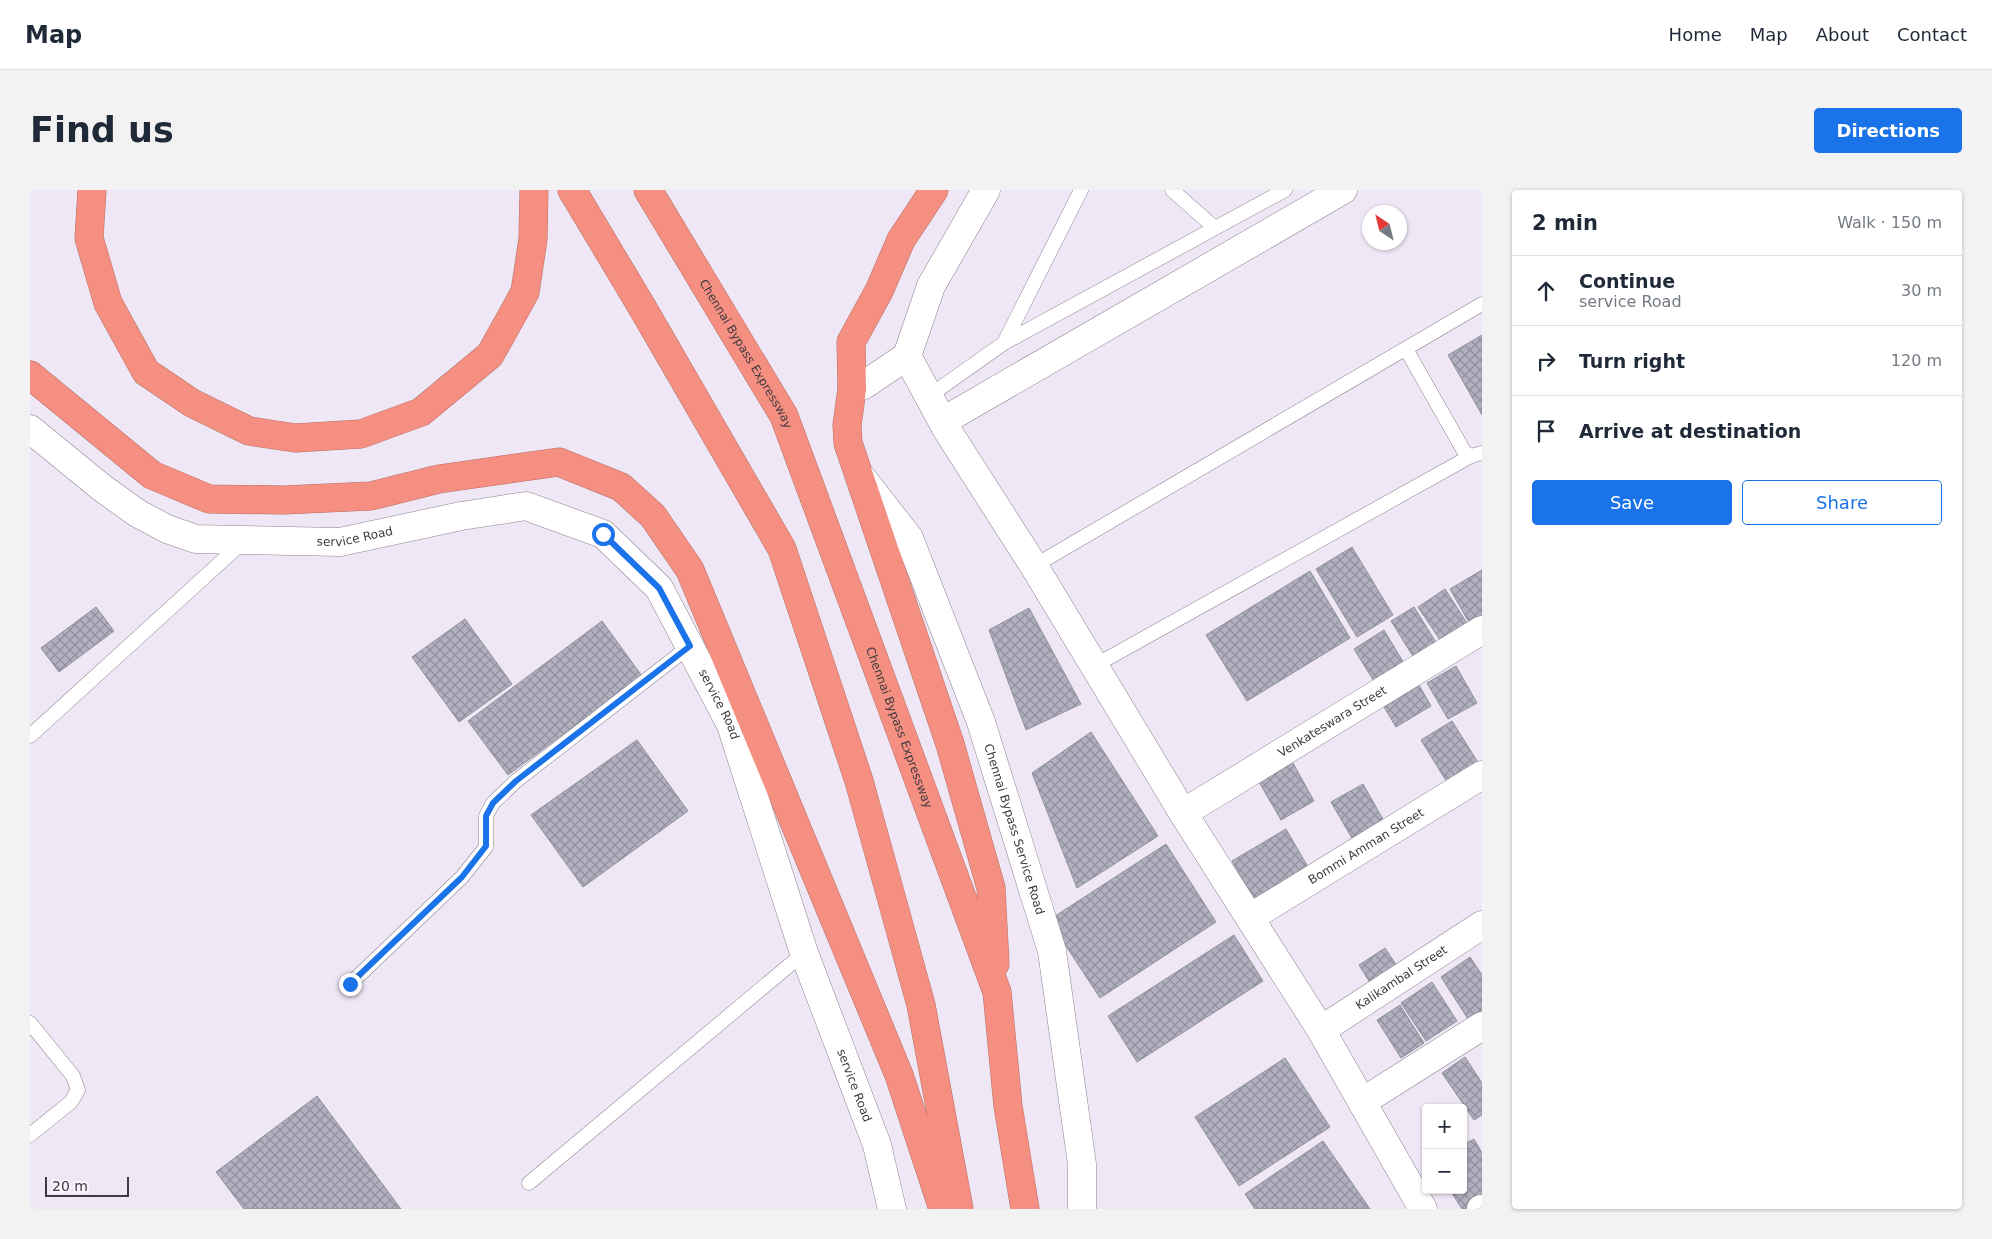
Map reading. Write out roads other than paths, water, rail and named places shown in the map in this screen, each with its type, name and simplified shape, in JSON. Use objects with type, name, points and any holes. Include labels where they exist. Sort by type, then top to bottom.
[{"type":"highway","points":[[92,190],[89,238],[108,303],[146,372],[192,402],[249,431],[295,438],[361,434],[421,412],[490,355],[525,292],[532,239],[534,190]]},
{"type":"highway","points":[[572,190],[782,549],[859,781],[921,1005],[959,1209]]},
{"type":"highway","name":"Chennai Bypass Expressway","points":[[648,190],[698,270],[784,416],[997,992],[1008,1106],[1025,1209]]},
{"type":"highway","points":[[934,190],[901,240],[880,291],[851,342],[852,389],[848,443],[861,476],[950,744],[991,888],[997,992]]},
{"type":"highway","points":[[30,375],[152,475],[209,499],[284,500],[371,496],[440,479],[559,462],[621,487],[627,492],[653,516],[690,570],[899,1075],[943,1209]]},
{"type":"street","points":[[852,389],[864,385],[907,356],[931,286],[986,190]]},
{"type":"street","points":[[943,421],[1343,190]]},
{"type":"street","points":[[907,356],[943,421],[1034,566],[1183,813],[1321,1030],[1423,1209]]},
{"type":"street","name":"service Road","points":[[30,429],[102,488],[137,513],[167,528],[196,539],[340,542],[461,516],[526,506],[603,534],[659,588],[731,725],[804,953],[877,1145],[892,1209]]},
{"type":"street","name":"Chennai Bypass Service Road","points":[[861,476],[909,538],[980,722],[1052,951],[1082,1164],[1082,1209]]},
{"type":"street","name":"Venkateswara Street","points":[[1183,813],[1482,630]]},
{"type":"street","name":"Bommi Amman Street","points":[[1250,917],[1482,775]]},
{"type":"street","name":"Kalikambal Street","points":[[1321,1030],[1482,925]]},
{"type":"street","points":[[1362,1102],[1482,1026]]},
{"type":"lane","points":[[1004,343],[1081,190]]},
{"type":"lane","points":[[1172,190],[1215,228]]},
{"type":"lane","points":[[929,396],[1004,343],[1284,190]]},
{"type":"lane","points":[[1034,566],[1482,304]]},
{"type":"lane","points":[[1406,349],[1465,453],[1476,454]]},
{"type":"lane","points":[[1094,666],[1476,454]]},
{"type":"lane","points":[[30,736],[244,541]]},
{"type":"lane","points":[[350,984],[462,877],[486,846],[486,816],[493,803],[516,781],[690,646]]},
{"type":"lane","points":[[529,1183],[804,953]]},
{"type":"lane","points":[[30,1023],[73,1076],[78,1090],[71,1102],[30,1135]]}]
